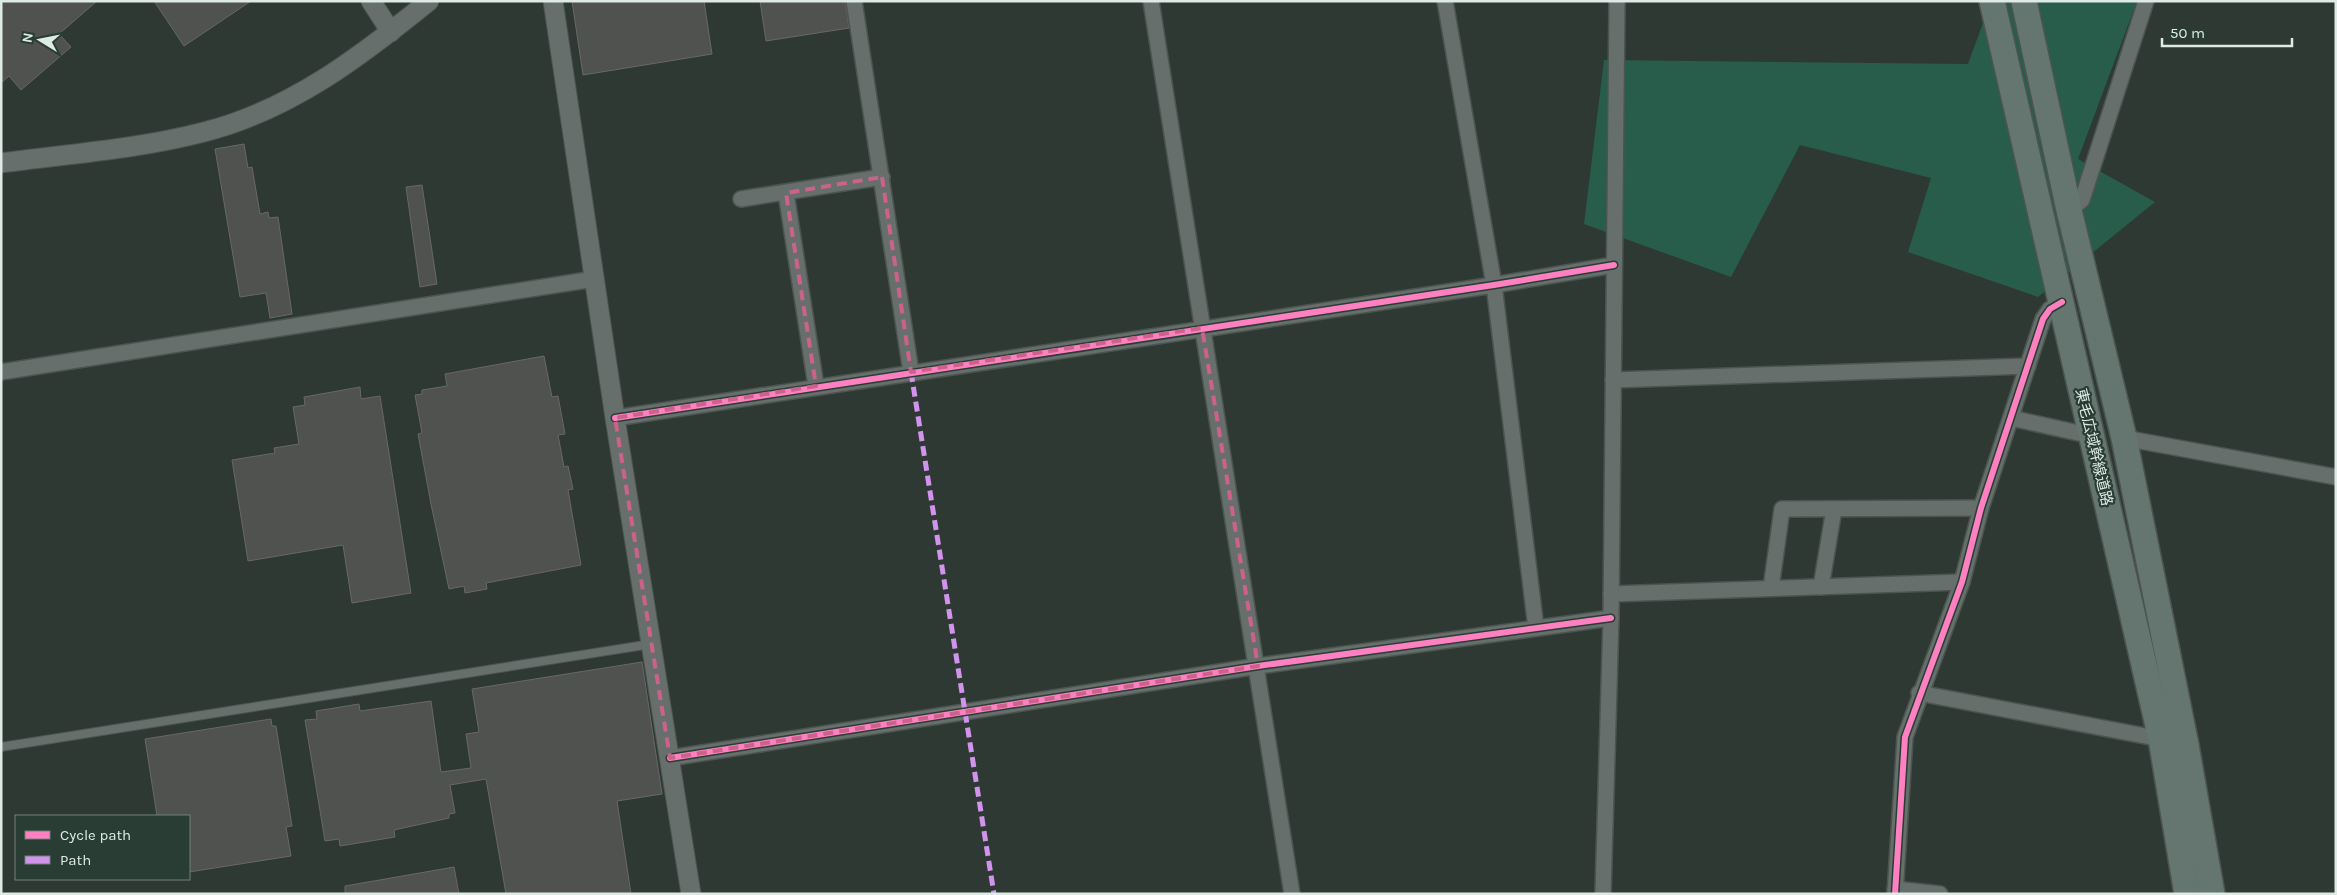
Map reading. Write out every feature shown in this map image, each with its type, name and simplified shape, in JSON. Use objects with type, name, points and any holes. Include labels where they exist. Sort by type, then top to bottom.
[{"type":"highway","name":"東毛広域幹線道路","points":[[1992,1],[2161,739],[2187,894]]},
{"type":"highway","name":"東毛広域幹線道路","points":[[2024,1],[2069,210],[2124,438],[2186,745],[2212,894]]},
{"type":"street","points":[[371,1],[390,32]]},
{"type":"street","points":[[1,163],[161,141],[205,132],[243,120],[284,102],[324,80],[429,1]]},
{"type":"street","points":[[553,1],[615,418],[653,644],[691,894]]},
{"type":"street","points":[[854,1],[911,372]]},
{"type":"street","points":[[1151,1],[1202,328],[1258,666],[1292,894]]},
{"type":"street","points":[[1445,1],[1494,285],[1536,628]]},
{"type":"street","points":[[1603,894],[1611,618],[1617,1]]},
{"type":"street","points":[[2069,210],[2082,200],[2146,1]]},
{"type":"street","points":[[741,199],[882,178]]},
{"type":"street","points":[[786,193],[816,386]]},
{"type":"street","points":[[615,418],[816,386],[1494,285],[1614,265]]},
{"type":"street","points":[[1,372],[594,279]]},
{"type":"street","points":[[1940,894],[1895,891],[1905,737],[1919,693],[1962,582],[1982,508],[2043,319],[2050,309],[2062,302]]},
{"type":"street","points":[[1614,380],[2028,366]]},
{"type":"street","points":[[2011,418],[2092,436]]},
{"type":"street","points":[[2124,438],[2336,478]]},
{"type":"street","points":[[1771,588],[1782,509],[1982,508]]},
{"type":"street","points":[[1821,587],[1834,509]]},
{"type":"street","points":[[1611,594],[1962,582]]},
{"type":"street","points":[[670,758],[1258,666],[1611,618]]},
{"type":"street","points":[[1919,693],[2161,739]]},
{"type":"lane","points":[[1,747],[653,644]]},
{"type":"highlighted area","points":[[882,177],[911,372],[1202,328],[1258,666],[670,758],[615,418],[816,386],[786,193]]},
{"type":"green space","points":[[1991,1],[2137,1],[2078,159],[2155,202],[2038,297],[1908,252],[1931,178],[1800,145],[1731,277],[1584,224],[1604,60],[1968,64]]},
{"type":"building","points":[[1,1],[97,1],[59,34],[71,47],[21,90],[9,76],[1,83]]},
{"type":"building","points":[[154,1],[251,1],[184,46]]},
{"type":"building","points":[[572,1],[704,1],[712,54],[583,75]]},
{"type":"building","points":[[760,1],[845,1],[849,28],[766,41]]},
{"type":"building","points":[[244,144],[248,168],[252,167],[260,214],[268,212],[269,218],[278,217],[292,314],[270,318],[266,293],[240,297],[215,149]]},
{"type":"building","points":[[422,185],[437,284],[420,287],[406,187]]},
{"type":"building","points":[[544,356],[552,397],[558,396],[565,434],[558,435],[564,467],[568,466],[573,489],[568,490],[581,565],[486,583],[487,589],[465,593],[464,586],[449,589],[418,434],[422,433],[415,395],[422,394],[422,390],[447,386],[445,374]]},
{"type":"building","points":[[360,387],[361,399],[380,396],[411,593],[352,603],[343,545],[248,561],[232,460],[275,453],[274,448],[299,444],[293,407],[305,405],[304,397]]},
{"type":"building","points":[[642,662],[662,794],[617,801],[631,894],[506,894],[486,779],[450,785],[455,813],[449,814],[449,818],[394,830],[395,837],[340,846],[339,839],[325,841],[305,720],[317,719],[316,711],[359,704],[360,711],[431,701],[441,772],[471,768],[466,734],[479,732],[472,689]]},
{"type":"building","points":[[271,719],[272,726],[276,726],[292,826],[286,827],[291,856],[190,872],[190,815],[157,815],[145,739]]},
{"type":"building","points":[[454,867],[459,894],[345,894],[345,886]]},
{"type":"marked path","points":[[911,372],[994,894]]},
{"type":"cycle path","points":[[615,418],[1494,285],[1614,265]]},
{"type":"cycle path","points":[[1895,894],[1905,737],[1962,582],[1981,508],[2043,319],[2050,309],[2062,302]]},
{"type":"cycle path","points":[[670,758],[1258,666],[1611,618]]}]
